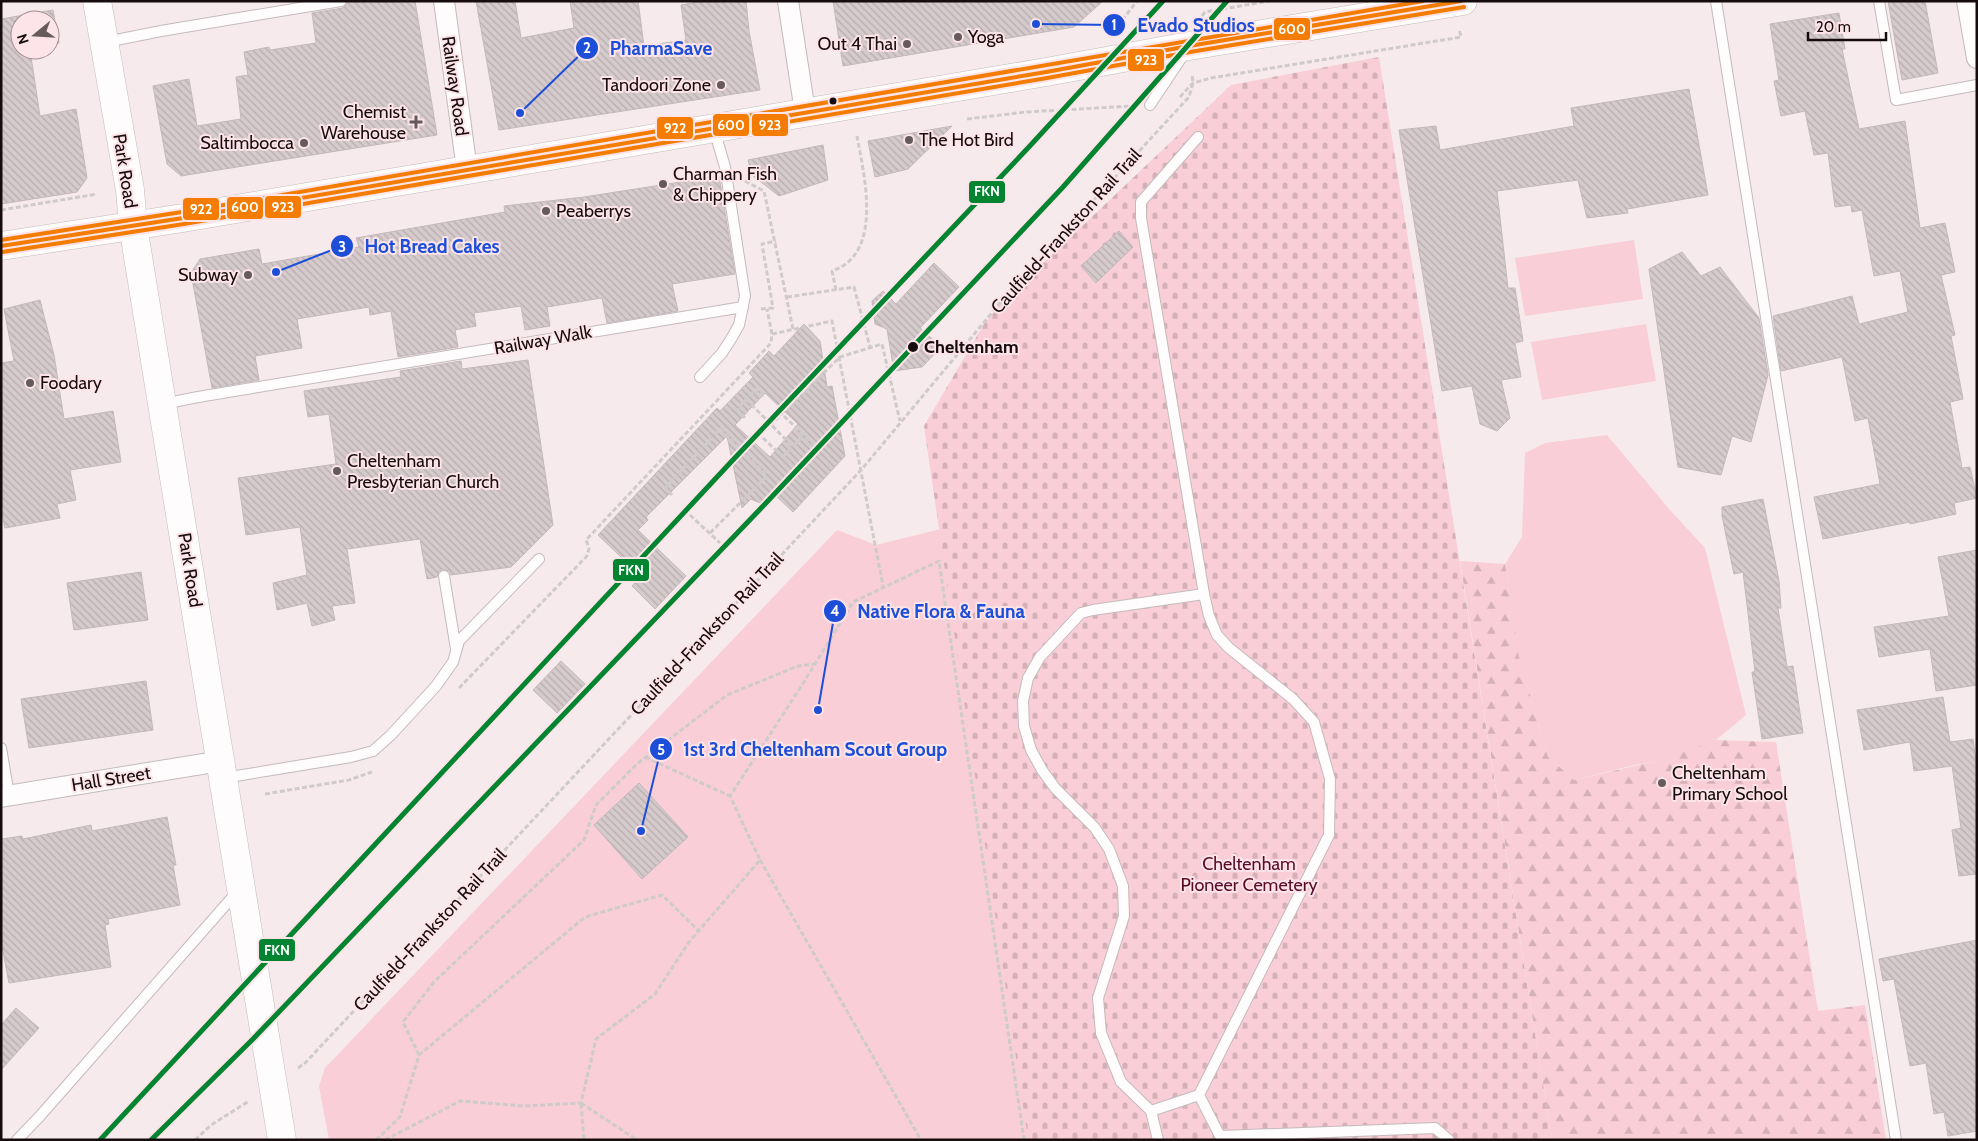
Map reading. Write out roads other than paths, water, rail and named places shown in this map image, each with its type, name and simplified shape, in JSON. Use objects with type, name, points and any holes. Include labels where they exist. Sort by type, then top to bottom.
[{"type":"main road","name":"Park Road","points":[[97,1],[130,190],[133,226],[282,1140]]},
{"type":"main road","points":[[1,246],[468,170],[1189,46],[1458,2]]},
{"type":"street","name":"Railway Road","points":[[444,1],[468,170]]},
{"type":"street","points":[[788,1],[805,112]]},
{"type":"street","points":[[1967,1],[1977,58]]},
{"type":"street","name":"Hall Street","points":[[5,796],[222,769]]},
{"type":"lane","points":[[103,43],[161,30],[341,1]]},
{"type":"lane","points":[[1716,1],[1896,1140]]},
{"type":"lane","points":[[1879,1],[1896,100],[1977,86]]},
{"type":"lane","points":[[1150,105],[1189,46]]},
{"type":"lane","points":[[700,376],[722,353],[731,339],[738,325],[743,307],[745,287],[727,179],[714,128]]},
{"type":"lane","points":[[1150,1110],[1199,1095],[1329,835],[1330,779],[1314,722],[1293,699],[1229,648],[1217,635],[1209,616],[1204,594],[1141,218],[1142,202],[1198,137]]},
{"type":"lane","name":"Railway Walk","points":[[162,404],[743,307]]},
{"type":"lane","points":[[222,769],[351,757],[372,751],[391,735],[436,686],[453,662],[459,641],[539,559]]},
{"type":"lane","points":[[444,576],[456,649]]},
{"type":"lane","points":[[1158,1140],[1150,1110],[1121,1082],[1101,1034],[1098,998],[1124,916],[1123,886],[1109,849],[1096,828],[1055,788],[1038,763],[1031,750],[1024,726],[1023,701],[1028,678],[1040,657],[1081,613],[1204,594]]},
{"type":"lane","points":[[1,748],[5,796]]},
{"type":"lane","points":[[17,1140],[240,888]]},
{"type":"lane","points":[[1199,1095],[1216,1138],[1435,1128],[1449,1140]]},
{"type":"place","name":"Evado Studios","points":[[1036,24]]},
{"type":"place","name":"Yoga","points":[[958,37]]},
{"type":"place","name":"Out 4 Thai","points":[[907,44]]},
{"type":"place","name":"Tandoori Zone","points":[[721,85]]},
{"type":"place","name":"PharmaSave","points":[[520,113]]},
{"type":"place","name":"Chemist Warehouse","points":[[416,122]]},
{"type":"place","name":"The Hot Bird","points":[[909,140]]},
{"type":"place","name":"Saltimbocca","points":[[304,143]]},
{"type":"place","name":"Charman Fish & Chippery","points":[[663,184]]},
{"type":"place","name":"Peaberrys","points":[[546,211]]},
{"type":"place","name":"Hot Bread Cakes","points":[[276,272]]},
{"type":"place","name":"Subway","points":[[248,275]]},
{"type":"place","name":"Cheltenham","points":[[913,347]]},
{"type":"place","name":"Foodary","points":[[30,383]]},
{"type":"place","name":"Cheltenham Presbyterian Church","points":[[337,471]]},
{"type":"place","name":"Native Flora & Fauna","points":[[818,710]]},
{"type":"place","name":"Cheltenham Primary School","points":[[1662,783]]},
{"type":"place","name":"1st 3rd Cheltenham Scout Group","points":[[641,831]]},
{"type":"park label","name":"Cheltenham Pioneer Cemetery","points":[[1249,874]]}]
